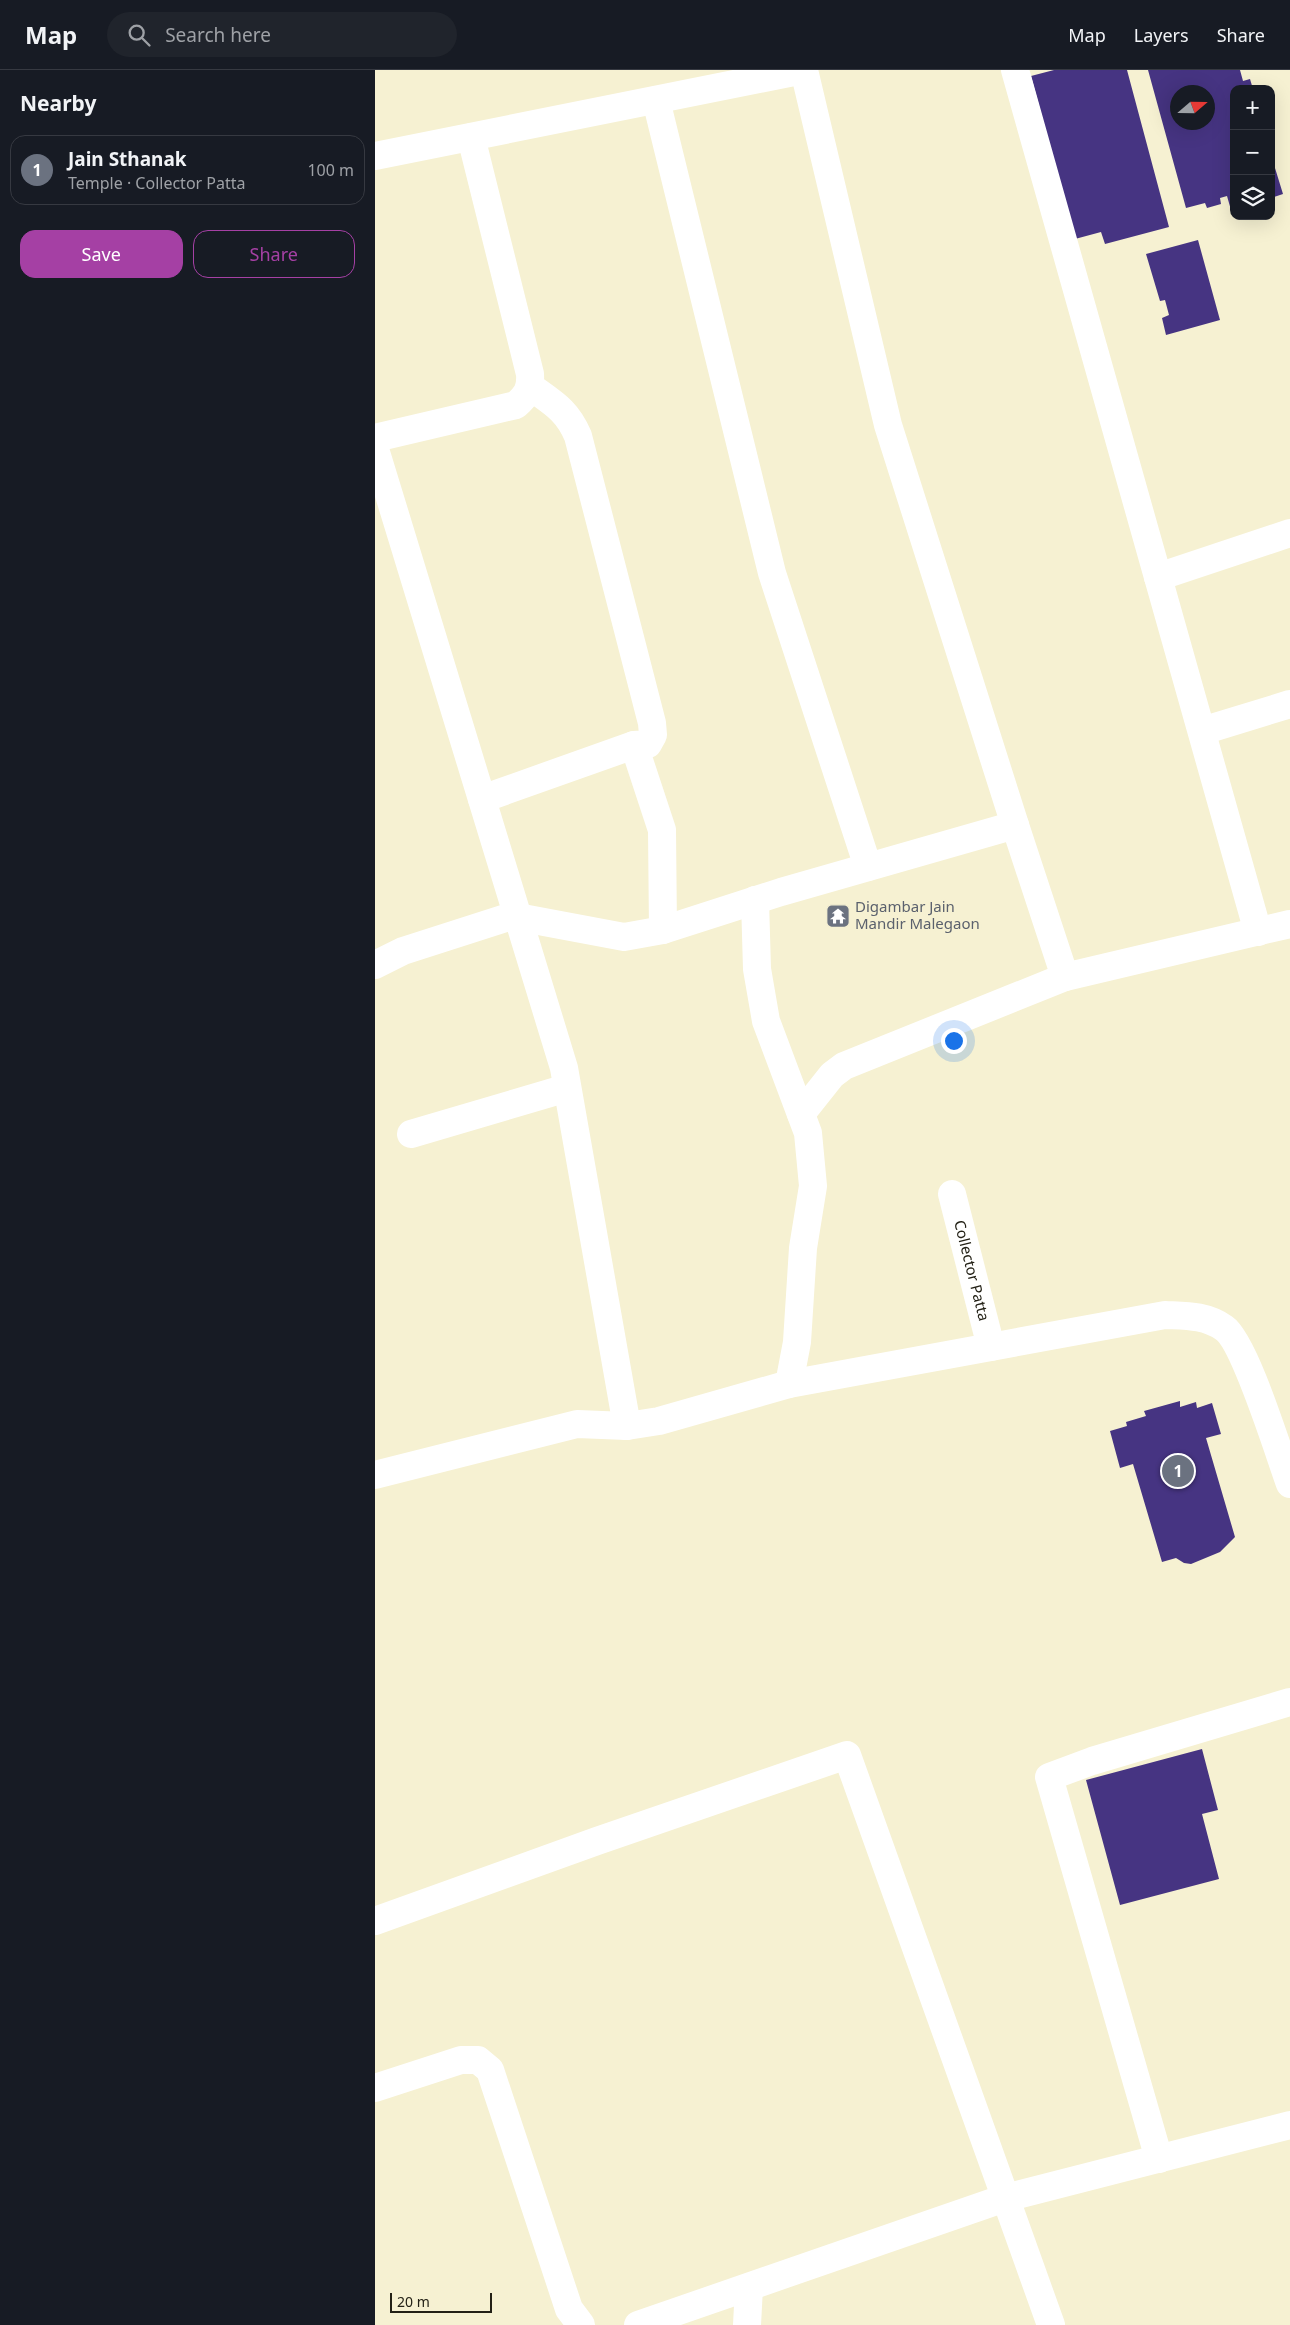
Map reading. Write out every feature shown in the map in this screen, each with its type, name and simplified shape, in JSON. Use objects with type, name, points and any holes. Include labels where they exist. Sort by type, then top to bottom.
[{"type":"street","points":[[375,156],[656,100],[730,77],[804,70],[888,425],[1065,977]]},
{"type":"street","points":[[1015,70],[1258,932]]},
{"type":"street","points":[[656,100],[772,573],[868,867]]},
{"type":"street","points":[[375,438],[516,405],[525,397],[531,387],[530,374],[471,137]]},
{"type":"street","points":[[482,798],[634,745],[648,744],[653,735],[652,723],[578,436],[571,421],[561,408],[531,387]]},
{"type":"street","points":[[375,449],[564,1068],[627,1426]]},
{"type":"street","points":[[1158,577],[1290,534]]},
{"type":"street","points":[[1201,731],[1290,704]]},
{"type":"street","points":[[634,745],[662,830],[663,930]]},
{"type":"street","points":[[375,964],[403,951],[512,916],[624,937],[663,930],[755,900],[1015,825]]},
{"type":"street","points":[[755,900],[757,969],[766,1021],[808,1133],[813,1186],[803,1248],[797,1342],[789,1384]]},
{"type":"street","points":[[801,1114],[832,1075],[844,1066],[1065,977],[1290,924]]},
{"type":"street","points":[[411,1134],[567,1088]]},
{"type":"street","name":"Collector Patta","points":[[952,1194],[991,1347]]},
{"type":"street","points":[[375,1475],[577,1424],[627,1426],[659,1421],[789,1384],[1165,1315],[1198,1316],[1226,1328],[1243,1354],[1290,1484]]},
{"type":"street","points":[[1159,2159],[1049,1777],[1092,1761],[1290,1702]]},
{"type":"street","points":[[375,1920],[847,1755],[1051,2325]]},
{"type":"street","points":[[375,2088],[461,2060],[478,2060],[491,2070],[569,2309],[581,2325]]},
{"type":"street","points":[[638,2325],[1005,2198],[1290,2125]]},
{"type":"street","points":[[747,2325],[749,2287]]},
{"type":"building","points":[[1054,70],[1127,70],[1169,227],[1105,244],[1101,232],[1075,239],[1031,76]]},
{"type":"building","points":[[1148,70],[1240,70],[1243,81],[1250,79],[1252,85],[1230,85],[1230,206],[1227,196],[1220,198],[1221,204],[1207,208],[1205,203],[1186,208]]},
{"type":"building","points":[[1275,168],[1283,194],[1275,197]]},
{"type":"building","points":[[1198,240],[1220,320],[1166,335],[1162,318],[1169,315],[1165,300],[1160,301],[1146,254]]},
{"type":"building","points":[[1180,1401],[1180,1407],[1196,1402],[1197,1408],[1212,1403],[1221,1434],[1206,1438],[1235,1537],[1220,1552],[1191,1564],[1184,1563],[1176,1558],[1162,1562],[1133,1464],[1120,1468],[1110,1431],[1127,1426],[1126,1422],[1146,1416],[1144,1411]]},
{"type":"building","points":[[1202,1749],[1218,1810],[1202,1814],[1219,1879],[1120,1905],[1086,1780]]},
{"type":"place","name":"Digambar Jain Mandir Malegaon","points":[[838,916]]},
{"type":"place","name":"Jain Sthanak","points":[[1178,1471]]}]
